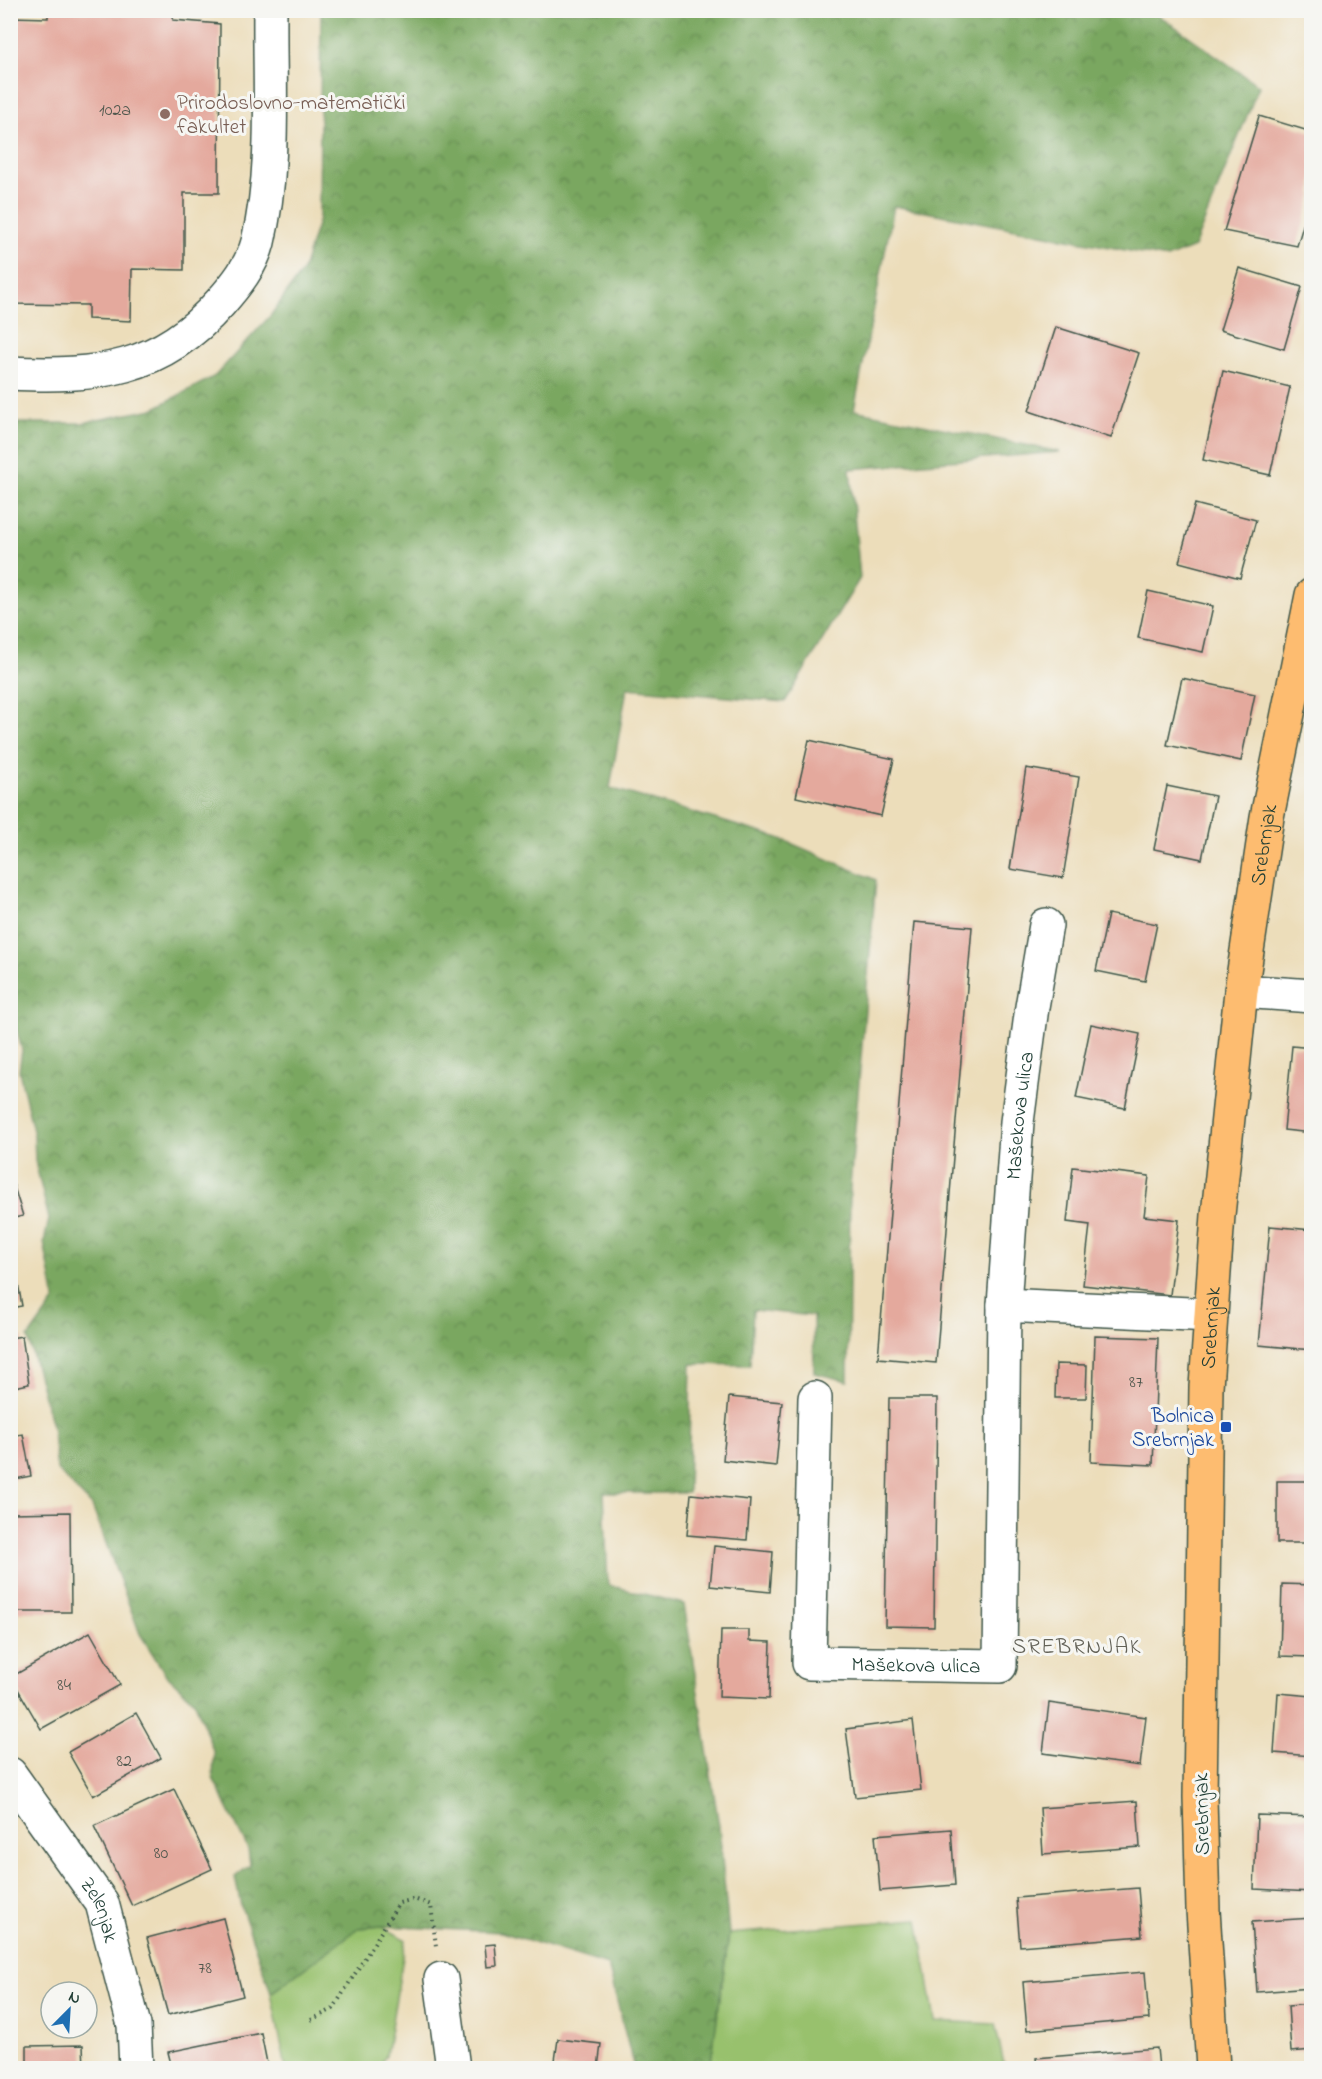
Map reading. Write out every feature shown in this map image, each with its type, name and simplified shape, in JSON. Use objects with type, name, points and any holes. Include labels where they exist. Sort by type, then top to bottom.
[{"type":"main road","name":"Srebrnjak","points":[[1213,2068],[1203,1910],[1200,1797],[1206,1398],[1211,1315],[1218,1215],[1241,991],[1267,817],[1311,595]]},
{"type":"street","points":[[10,373],[67,375],[107,370],[152,358],[202,324],[240,281],[258,244],[268,186],[270,10]]},
{"type":"street","name":"Mašekova ulica","points":[[815,1398],[809,1663],[1000,1666],[1004,1305],[1017,1122],[1032,1007],[1046,925]]},
{"type":"street","points":[[1241,991],[1311,996]]},
{"type":"street","points":[[1004,1305],[1211,1315]]},
{"type":"street","name":"Zelenjak","points":[[10,1774],[102,1903],[134,2025],[136,2068]]},
{"type":"street","points":[[441,1979],[453,2068]]},
{"type":"path","points":[[311,2020],[333,2009],[399,1903],[414,1899],[431,1905],[441,1979]]},
{"type":"green space","points":[[321,11],[1153,11],[1259,86],[1194,247],[1167,258],[894,206],[854,410],[1060,452],[850,469],[860,578],[785,702],[627,688],[610,788],[779,838],[876,880],[850,1187],[848,1381],[814,1373],[813,1316],[753,1310],[750,1365],[691,1364],[688,1493],[604,1493],[608,1585],[684,1604],[719,1826],[729,1934],[710,2068],[634,2068],[608,1965],[501,1932],[382,1926],[359,1928],[271,1993],[241,1906],[235,1877],[250,1865],[248,1849],[213,1778],[214,1753],[195,1702],[166,1675],[140,1634],[92,1506],[57,1470],[52,1426],[28,1338],[55,1300],[44,1242],[49,1219],[35,1161],[34,1135],[19,1071],[22,1050],[10,1005],[11,423],[82,423],[153,409],[215,376],[271,315],[303,270],[319,218]]},
{"type":"green space","points":[[918,1919],[935,2021],[995,2024],[1005,2068],[710,2068],[729,1934]]},
{"type":"green space","points":[[382,1926],[406,1940],[386,2056],[377,2068],[286,2068],[271,1993],[359,1928]]},
{"type":"building","points":[[48,10],[174,10],[173,20],[220,24],[219,193],[184,193],[184,270],[132,269],[131,321],[88,319],[88,305],[10,304],[11,17],[48,18]]},
{"type":"building","points":[[1259,116],[1312,132],[1312,195],[1297,246],[1224,231]]},
{"type":"building","points":[[1239,268],[1302,287],[1284,349],[1220,330]]},
{"type":"building","points":[[1056,327],[1139,353],[1111,438],[1029,411]]},
{"type":"building","points":[[1223,371],[1290,387],[1270,475],[1203,460]]},
{"type":"building","points":[[1195,504],[1256,520],[1240,578],[1179,562]]},
{"type":"building","points":[[1148,591],[1213,606],[1203,652],[1138,638]]},
{"type":"building","points":[[1182,678],[1255,694],[1241,761],[1167,745]]},
{"type":"building","points":[[809,740],[894,759],[881,816],[796,797]]},
{"type":"building","points":[[1026,768],[1079,777],[1063,878],[1010,869]]},
{"type":"building","points":[[1167,786],[1215,796],[1202,859],[1154,849]]},
{"type":"building","points":[[1108,914],[1157,924],[1145,981],[1096,971]]},
{"type":"building","points":[[914,922],[972,927],[936,1363],[878,1358]]},
{"type":"building","points":[[1091,1024],[1140,1034],[1125,1108],[1076,1098]]},
{"type":"building","points":[[1292,1046],[1312,1048],[1312,1133],[1284,1130]]},
{"type":"building","points":[[1073,1167],[1149,1176],[1144,1216],[1179,1220],[1170,1295],[1083,1285],[1090,1225],[1067,1222]]},
{"type":"building","points":[[10,1174],[23,1216],[10,1219]]},
{"type":"building","points":[[1270,1226],[1312,1230],[1312,1350],[1259,1345]]},
{"type":"building","points":[[13,1254],[22,1306],[10,1308],[10,1255]]},
{"type":"building","points":[[22,1336],[29,1384],[10,1388],[10,1338]]},
{"type":"building","points":[[1095,1336],[1158,1338],[1153,1465],[1091,1462]]},
{"type":"building","points":[[1056,1364],[1087,1365],[1086,1398],[1055,1398]]},
{"type":"building","points":[[729,1397],[782,1402],[776,1466],[723,1460]]},
{"type":"building","points":[[889,1398],[937,1398],[934,1627],[885,1626]]},
{"type":"building","points":[[23,1434],[31,1476],[10,1480],[10,1436]]},
{"type":"building","points":[[1277,1481],[1312,1481],[1312,1543],[1277,1543]]},
{"type":"building","points":[[691,1494],[750,1500],[747,1540],[687,1535]]},
{"type":"building","points":[[70,1512],[71,1612],[10,1612],[10,1513]]},
{"type":"building","points":[[714,1546],[773,1552],[770,1592],[710,1586]]},
{"type":"building","points":[[1282,1584],[1312,1585],[1312,1657],[1280,1656]]},
{"type":"building","points":[[721,1630],[749,1630],[749,1641],[771,1642],[769,1699],[719,1697]]},
{"type":"building","points":[[90,1632],[120,1685],[41,1729],[11,1677]]},
{"type":"building","points":[[1278,1693],[1312,1696],[1312,1756],[1274,1753]]},
{"type":"building","points":[[1049,1703],[1146,1717],[1140,1766],[1043,1753]]},
{"type":"building","points":[[136,1713],[161,1758],[93,1796],[68,1752]]},
{"type":"building","points":[[913,1720],[921,1790],[855,1797],[846,1729]]},
{"type":"building","points":[[174,1789],[212,1869],[132,1906],[94,1826]]},
{"type":"building","points":[[1137,1801],[1140,1847],[1043,1854],[1040,1808]]},
{"type":"building","points":[[1257,1815],[1312,1817],[1312,1892],[1254,1889]]},
{"type":"building","points":[[951,1829],[955,1885],[880,1891],[875,1835]]},
{"type":"building","points":[[1138,1888],[1142,1936],[1020,1946],[1016,1898]]},
{"type":"building","points":[[223,1918],[243,1996],[168,2015],[147,1938]]},
{"type":"building","points":[[1312,1918],[1312,1988],[1257,1992],[1252,1922]]},
{"type":"building","points":[[495,1944],[497,1966],[487,1967],[485,1945]]},
{"type":"building","points":[[1145,1972],[1149,2019],[1027,2030],[1023,1982]]},
{"type":"building","points":[[1312,2004],[1312,2050],[1291,2052],[1288,2006]]},
{"type":"building","points":[[261,2033],[268,2068],[172,2068],[168,2052]]},
{"type":"building","points":[[558,2039],[601,2044],[598,2068],[554,2068]]},
{"type":"building","points":[[83,2045],[84,2068],[27,2068],[27,2046]]},
{"type":"building","points":[[1157,2048],[1159,2068],[1037,2068],[1036,2058]]},
{"type":"place","name":"Prirodoslovno-matematički fakultet","points":[[165,114]]},
{"type":"place","name":"Bolnica Srebrnjak","points":[[1226,1427]]},
{"type":"district","name":"SREBRNJAK","points":[[1077,1645]]}]
